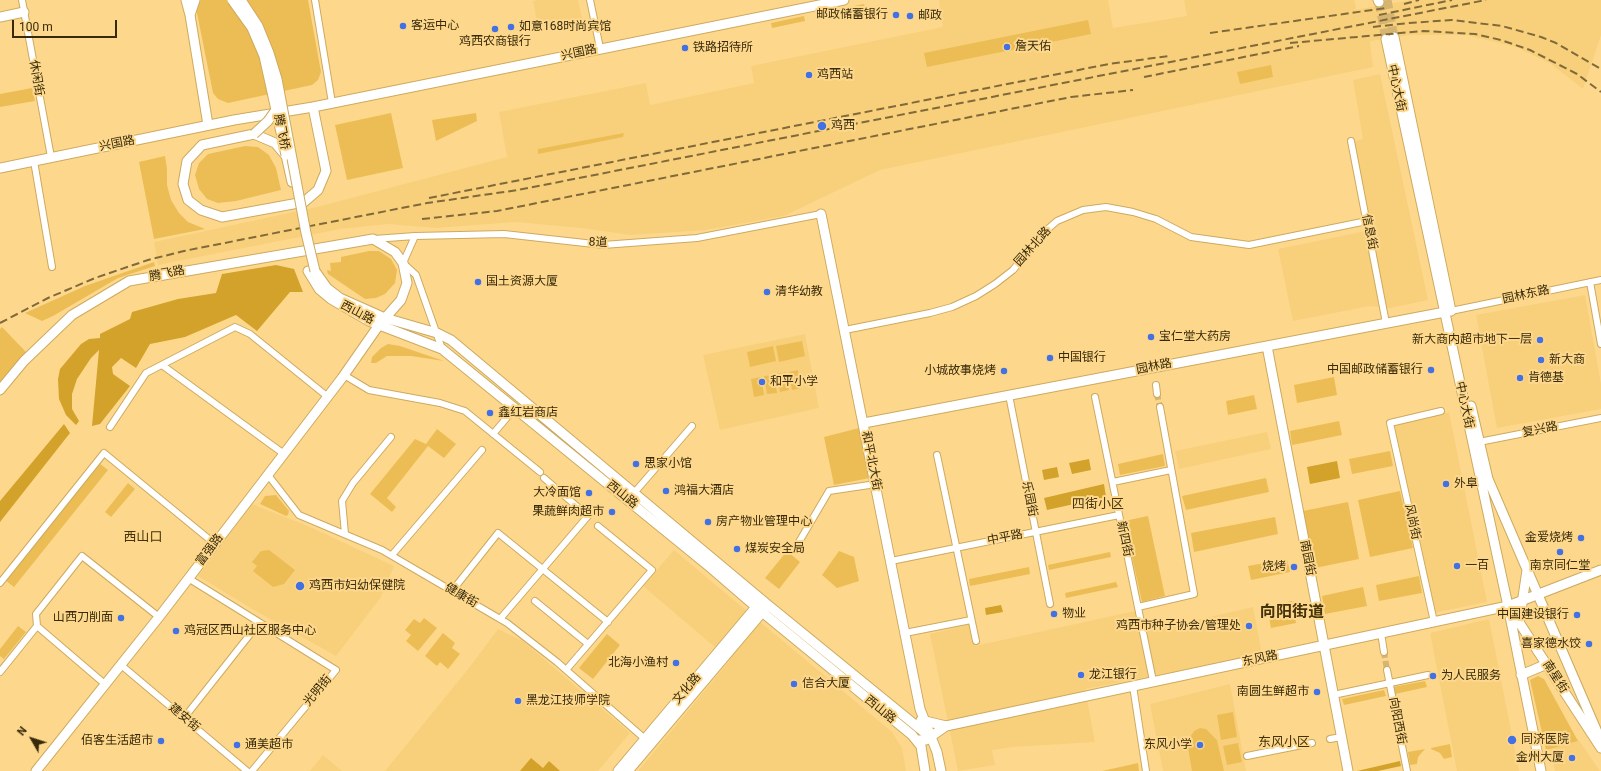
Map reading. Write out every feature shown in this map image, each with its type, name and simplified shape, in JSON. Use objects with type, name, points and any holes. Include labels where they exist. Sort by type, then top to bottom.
[{"type":"main road","points":[[186,0],[190,15],[208,125]]},
{"type":"main road","points":[[190,15],[195,0]]},
{"type":"main road","name":"腾飞桥","points":[[232,0],[252,28],[264,56],[311,271]]},
{"type":"main road","name":"腾飞桥","points":[[241,0],[258,26],[269,53],[282,101],[306,233],[311,271]]},
{"type":"main road","name":"兴国路","points":[[0,168],[208,125],[313,107],[600,48],[799,4],[844,0]]},
{"type":"main road","points":[[0,17],[24,12]]},
{"type":"main road","name":"中心大街","points":[[1390,38],[1448,311],[1540,771]]},
{"type":"main road","points":[[254,134],[276,110],[282,101]]},
{"type":"main road","points":[[294,166],[276,143],[254,134],[202,144],[187,161],[183,184],[188,200],[201,210],[222,217],[304,202],[318,190],[326,171],[313,107]]},
{"type":"main road","name":"和平北大街","points":[[821,214],[920,709],[919,731],[925,771]]},
{"type":"main road","points":[[373,239],[395,252],[403,263]]},
{"type":"main road","name":"腾飞路","points":[[0,390],[24,361],[72,315],[129,281],[373,239]]},
{"type":"main road","name":"富强路","points":[[36,771],[159,617],[344,376],[382,321],[401,300],[407,283],[403,263]]},
{"type":"main road","name":"西山路","points":[[311,271],[319,289],[331,300],[442,348],[685,546],[759,610],[919,731],[930,737]]},
{"type":"main road","name":"中心大街","points":[[1448,311],[1488,479],[1601,741]]},
{"type":"main road","name":"园林路","points":[[864,423],[1448,311]]},
{"type":"main road","name":"西山路","points":[[382,321],[437,334],[451,340],[906,717],[919,731]]},
{"type":"main road","name":"南园街","points":[[1267,346],[1348,771]]},
{"type":"main road","points":[[1519,666],[1519,623],[1527,569]]},
{"type":"main road","name":"东风路","points":[[919,731],[930,737],[946,726],[1508,606],[1601,570]]},
{"type":"main road","points":[[759,610],[769,605]]},
{"type":"main road","name":"南星街","points":[[1508,606],[1601,748]]},
{"type":"main road","name":"文化路","points":[[618,771],[643,745],[759,610]]},
{"type":"main road","points":[[1521,675],[1547,664]]},
{"type":"main road","points":[[919,731],[946,726]]},
{"type":"main road","points":[[930,737],[941,771]]},
{"type":"main road","name":"文化路","points":[[628,771],[643,745]]},
{"type":"street","name":"休闲街","points":[[22,0],[51,157]]},
{"type":"street","points":[[315,0],[332,103]]},
{"type":"street","points":[[590,0],[600,48]]},
{"type":"street","name":"信息街","points":[[1351,140],[1386,323]]},
{"type":"street","points":[[34,161],[52,267]]},
{"type":"street","name":"园林北路","points":[[845,330],[930,313],[952,307],[976,296],[1013,270],[1042,234],[1057,221],[1083,210],[1106,207],[1133,212],[1156,219],[1190,237],[1249,245],[1367,221]]},
{"type":"street","name":"8道","points":[[373,239],[416,236],[504,234],[603,244],[697,238],[821,214]]},
{"type":"street","points":[[416,236],[403,263],[416,275],[442,348]]},
{"type":"street","name":"园林东路","points":[[1448,311],[1601,280]]},
{"type":"street","points":[[1590,282],[1601,344]]},
{"type":"street","points":[[110,427],[146,373],[235,327],[250,334],[328,397]]},
{"type":"street","points":[[162,365],[284,454]]},
{"type":"street","points":[[344,376],[369,390],[440,403],[465,411],[540,472]]},
{"type":"street","points":[[1156,385],[1157,394]]},
{"type":"street","name":"乐园街","points":[[1009,395],[1050,604]]},
{"type":"street","name":"新四街","points":[[1095,397],[1153,681]]},
{"type":"street","points":[[1138,607],[1194,594],[1160,407]]},
{"type":"street","points":[[493,434],[514,408]]},
{"type":"street","name":"风尚街","points":[[1434,622],[1390,423],[1441,411]]},
{"type":"street","name":"复兴路","points":[[1479,442],[1601,418]]},
{"type":"street","points":[[634,492],[692,426]]},
{"type":"street","points":[[345,534],[342,501],[353,483],[390,437]]},
{"type":"street","points":[[392,555],[482,450]]},
{"type":"street","points":[[0,583],[104,453],[215,544]]},
{"type":"street","points":[[937,455],[976,641]]},
{"type":"street","points":[[1113,482],[1172,470]]},
{"type":"street","name":"健康街","points":[[268,475],[299,515],[392,555],[500,618],[566,670],[643,745]]},
{"type":"street","points":[[500,618],[588,516],[544,478]]},
{"type":"street","points":[[796,547],[829,491],[876,484]]},
{"type":"street","name":"中平路","points":[[891,561],[1119,516]]},
{"type":"street","points":[[566,670],[652,570],[598,526]]},
{"type":"street","points":[[452,591],[498,533],[608,622]]},
{"type":"street","points":[[0,672],[37,626],[36,614],[82,556],[159,617]]},
{"type":"street","name":"光明街","points":[[188,578],[336,670],[252,771]]},
{"type":"street","points":[[535,601],[588,644]]},
{"type":"street","points":[[905,633],[971,620]]},
{"type":"street","points":[[184,718],[259,623]]},
{"type":"street","points":[[37,626],[106,685]]},
{"type":"street","points":[[1380,633],[1384,652]]},
{"type":"street","name":"建安街","points":[[121,666],[247,771]]},
{"type":"street","name":"向阳西街","points":[[1388,670],[1407,771]]},
{"type":"street","points":[[1338,694],[1428,675]]},
{"type":"street","points":[[1132,686],[1146,771]]},
{"type":"street","points":[[1330,739],[1341,737]]},
{"type":"street","points":[[1247,756],[1312,743]]},
{"type":"shaded area","points":[[201,0],[308,0],[321,72],[318,80],[312,85],[228,103],[218,99],[213,93],[197,13],[197,5]]},
{"type":"shaded area","points":[[578,0],[582,18],[538,27],[533,1]]},
{"type":"shaded area","points":[[939,0],[1108,0],[1113,28],[1187,16],[1184,0],[1354,0],[1356,8],[1354,10],[1411,0],[1601,0],[1601,35],[1583,89],[1551,64],[1516,47],[1466,35],[1410,35],[1370,41],[1373,67],[880,170],[784,216],[706,230],[630,235],[581,228],[516,222],[436,228],[388,224],[340,229],[158,265],[154,242],[317,207],[507,157],[499,112],[646,83],[650,105],[754,83],[751,66],[943,27]]},
{"type":"shaded area","points":[[864,4],[865,9],[831,16],[830,11]]},
{"type":"shaded area","points":[[804,16],[805,21],[772,28],[771,23]]},
{"type":"shaded area","points":[[1088,20],[1091,34],[927,67],[924,53]]},
{"type":"shaded area","points":[[1271,65],[1273,77],[1240,84],[1237,72]]},
{"type":"shaded area","points":[[1380,74],[1428,300],[1390,308],[1370,306],[1293,321],[1278,249],[1371,230],[1355,141],[1363,139],[1353,80]]},
{"type":"shaded area","points":[[32,88],[35,101],[0,107],[0,94]]},
{"type":"shaded area","points":[[391,113],[403,168],[347,180],[335,125]]},
{"type":"shaded area","points":[[476,113],[477,121],[436,141],[432,120]]},
{"type":"shaded area","points":[[624,133],[623,137],[538,154],[538,149]]},
{"type":"shaded area","points":[[245,146],[258,147],[269,155],[276,168],[281,190],[236,201],[218,203],[207,199],[199,189],[195,175],[199,163],[208,154]]},
{"type":"shaded area","points":[[165,156],[167,185],[171,200],[179,213],[188,222],[205,229],[154,239],[139,162]]},
{"type":"shaded area","points":[[369,251],[379,251],[391,259],[397,270],[395,283],[385,294],[376,298],[365,299],[328,274],[327,270],[331,271],[330,263],[341,262],[341,257]]},
{"type":"shaded area","points":[[154,262],[155,266],[118,278],[42,321],[25,313],[85,286]]},
{"type":"shaded area","points":[[276,265],[294,269],[303,292],[290,292],[257,331],[236,315],[185,337],[150,344],[136,368],[121,358],[112,367],[113,374],[130,386],[100,424],[92,426],[99,350],[91,358],[77,379],[72,394],[72,409],[79,421],[76,425],[66,415],[59,399],[58,379],[60,369],[81,344],[89,339],[100,338],[100,334],[130,319],[132,312],[178,299],[216,293],[222,274]]},
{"type":"shaded area","name":"新大商","points":[[1585,295],[1601,384],[1601,409],[1497,428],[1476,315]]},
{"type":"shaded area","points":[[2,327],[26,352],[0,382],[0,329]]},
{"type":"shaded area","name":"和平小学","points":[[805,334],[819,408],[720,430],[703,355]]},
{"type":"shaded area","points":[[802,341],[805,356],[779,362],[776,346]]},
{"type":"shaded area","points":[[388,344],[400,346],[444,361],[411,356],[387,356],[376,363],[371,363],[372,357],[381,348]]},
{"type":"shaded area","points":[[773,346],[776,361],[750,367],[747,352]]},
{"type":"shaded area","points":[[798,370],[801,388],[792,390],[789,372]]},
{"type":"shaded area","points":[[786,372],[789,390],[780,392],[777,374]]},
{"type":"shaded area","points":[[774,375],[777,393],[767,394],[764,376]]},
{"type":"shaded area","points":[[761,377],[764,395],[754,397],[751,379]]},
{"type":"shaded area","points":[[1334,377],[1337,395],[1297,403],[1294,385]]},
{"type":"shaded area","points":[[1254,395],[1257,409],[1228,415],[1226,401]]},
{"type":"shaded area","points":[[1449,412],[1487,602],[1434,613],[1394,425]]},
{"type":"shaded area","points":[[1339,421],[1342,435],[1292,445],[1290,431]]},
{"type":"shaded area","points":[[64,424],[70,433],[0,522],[0,501]]},
{"type":"shaded area","points":[[859,428],[870,478],[834,485],[824,437]]},
{"type":"shaded area","points":[[437,429],[456,444],[444,458],[428,446],[387,498],[396,507],[392,512],[370,494],[415,439],[426,444]]},
{"type":"shaded area","points":[[1267,432],[1271,449],[1179,469],[1175,451]]},
{"type":"shaded area","points":[[1390,451],[1393,466],[1352,474],[1349,459]]},
{"type":"shaded area","points":[[1163,454],[1165,466],[1120,475],[1118,464]]},
{"type":"shaded area","points":[[1089,459],[1091,470],[1072,474],[1069,463]]},
{"type":"shaded area","points":[[1337,461],[1340,478],[1310,484],[1307,467]]},
{"type":"shaded area","points":[[99,463],[108,470],[14,587],[5,580]]},
{"type":"shaded area","points":[[1057,467],[1059,477],[1044,480],[1042,470]]},
{"type":"shaded area","points":[[1266,478],[1269,492],[1186,510],[1182,496]]},
{"type":"shaded area","points":[[128,483],[135,489],[111,517],[105,512]]},
{"type":"shaded area","points":[[1104,484],[1106,497],[1047,510],[1044,498]]},
{"type":"shaded area","points":[[1400,491],[1413,548],[1370,557],[1358,500]]},
{"type":"shaded area","points":[[276,495],[289,511],[288,515],[286,516],[260,504],[265,496]]},
{"type":"shaded area","points":[[1348,502],[1359,559],[1315,568],[1303,511]]},
{"type":"shaded area","name":"鸡西市妇幼保健院","points":[[252,504],[308,526],[394,566],[381,597],[336,656],[254,610],[198,576]]},
{"type":"shaded area","points":[[1148,516],[1165,596],[1142,602],[1124,521]]},
{"type":"shaded area","points":[[1275,517],[1278,534],[1194,552],[1191,533]]},
{"type":"shaded area","points":[[269,550],[295,570],[284,584],[273,587],[253,571],[257,566],[252,562],[261,551]]},
{"type":"shaded area","points":[[674,550],[892,732],[902,748],[906,771],[638,771],[730,660],[643,586]]},
{"type":"shaded area","points":[[787,551],[800,562],[779,589],[765,578]]},
{"type":"shaded area","points":[[839,551],[854,557],[859,581],[837,588],[822,575]]},
{"type":"shaded area","points":[[1110,552],[1111,557],[1049,570],[1048,565]]},
{"type":"shaded area","points":[[1287,559],[1290,572],[1251,580],[1248,566]]},
{"type":"shaded area","points":[[1029,567],[1030,574],[970,586],[969,579]]},
{"type":"shaded area","points":[[1419,576],[1422,593],[1379,601],[1376,585]]},
{"type":"shaded area","points":[[1116,582],[1118,587],[1066,598],[1065,593]]},
{"type":"shaded area","points":[[1363,587],[1367,606],[1325,614],[1322,596]]},
{"type":"shaded area","points":[[1292,601],[1296,623],[1271,628],[1267,606]]},
{"type":"shaded area","points":[[1001,605],[1003,612],[986,615],[985,608]]},
{"type":"shaded area","points":[[1253,607],[1262,654],[1085,689],[1095,742],[1014,747],[992,750],[995,765],[958,771],[930,634],[970,624],[975,646],[1135,611],[1140,633]]},
{"type":"shaded area","points":[[424,618],[437,628],[418,651],[406,641],[411,635],[405,630],[414,619],[420,623]]},
{"type":"shaded area","points":[[1489,619],[1519,771],[1457,771],[1430,633]]},
{"type":"shaded area","points":[[18,626],[26,632],[4,659],[0,656],[0,649]]},
{"type":"shaded area","name":"黑龙江技师学院","points":[[498,629],[523,641],[630,733],[598,771],[385,771],[469,668]]},
{"type":"shaded area","points":[[443,633],[455,643],[452,648],[460,654],[448,669],[440,662],[437,666],[425,656]]},
{"type":"shaded area","points":[[607,634],[620,645],[593,679],[579,668]]},
{"type":"shaded area","points":[[1538,676],[1544,679],[1578,741],[1546,750],[1530,680]]},
{"type":"shaded area","points":[[1425,681],[1427,687],[1395,694],[1393,687]]},
{"type":"shaded area","name":"东风小学","points":[[1230,684],[1246,771],[1163,771],[1150,704]]},
{"type":"shaded area","points":[[1384,690],[1386,696],[1344,705],[1342,699]]},
{"type":"shaded area","points":[[1233,712],[1237,737],[1221,740],[1217,715]]},
{"type":"shaded area","points":[[1200,728],[1206,729],[1217,740],[1224,771],[1192,771],[1188,748],[1189,739],[1194,731]]},
{"type":"shaded area","name":"金州大厦","points":[[1578,739],[1600,771],[1555,771],[1549,746]]},
{"type":"shaded area","points":[[1238,743],[1242,762],[1227,765],[1223,746]]},
{"type":"shaded area","points":[[1450,744],[1452,757],[1444,759],[1440,753],[1431,749],[1431,748]]},
{"type":"shaded area","points":[[1425,749],[1418,757],[1417,764],[1410,765],[1408,752]]},
{"type":"shaded area","points":[[323,755],[342,771],[310,771]]},
{"type":"shaded area","points":[[531,758],[543,768],[549,761],[560,771],[520,771]]},
{"type":"shaded area","points":[[1400,761],[1401,766],[1378,771],[1357,771]]},
{"type":"shaded area","points":[[1138,763],[1139,771],[1102,771]]},
{"type":"tunnel","points":[[1387,0],[1394,37]]},
{"type":"tunnel","points":[[1379,2],[1386,39]]},
{"type":"tunnel","points":[[1157,394],[1160,407]]},
{"type":"tunnel","points":[[1384,652],[1387,670]]},
{"type":"railway","points":[[1404,4],[1419,0]]},
{"type":"railway","points":[[1379,15],[1452,0]]},
{"type":"railway","points":[[0,323],[48,298],[95,278],[148,260],[184,251],[427,203],[518,190],[1486,0]]},
{"type":"railway","points":[[1210,33],[1386,8]]},
{"type":"railway","points":[[1373,27],[1452,20],[1502,26],[1541,37],[1556,43],[1601,69]]},
{"type":"railway","points":[[1290,43],[1423,31],[1475,34],[1501,40],[1530,50],[1577,74],[1601,92]]},
{"type":"railway","points":[[1144,77],[1299,46]]},
{"type":"railway","points":[[429,198],[1109,64],[1169,56]]},
{"type":"railway","points":[[422,219],[497,211],[1071,97],[1133,90]]},
{"type":"place","name":"邮政储蓄银行","points":[[896,15]]},
{"type":"place","name":"邮政","points":[[910,16]]},
{"type":"place","name":"客运中心","points":[[403,26]]},
{"type":"place","name":"如意168时尚宾馆","points":[[511,27]]},
{"type":"place","name":"鸡西农商银行","points":[[495,29]]},
{"type":"place","name":"詹天佑","points":[[1007,47]]},
{"type":"place","name":"铁路招待所","points":[[685,48]]},
{"type":"place","name":"鸡西站","points":[[809,75]]},
{"type":"place","name":"鸡西","points":[[822,126]]},
{"type":"place","name":"国土资源大厦","points":[[478,282]]},
{"type":"place","name":"清华幼教","points":[[767,292]]},
{"type":"place","name":"宝仁堂大药房","points":[[1151,337]]},
{"type":"place","name":"新大商内超市地下一层","points":[[1540,340]]},
{"type":"place","name":"中国银行","points":[[1050,358]]},
{"type":"place","name":"新大商","points":[[1541,360]]},
{"type":"place","name":"中国邮政储蓄银行","points":[[1431,370]]},
{"type":"place","name":"小城故事烧烤","points":[[1004,371]]},
{"type":"place","name":"肯德基","points":[[1520,378]]},
{"type":"place","name":"和平小学","points":[[762,382]]},
{"type":"place","name":"鑫红岩商店","points":[[490,413]]},
{"type":"place","name":"思家小馆","points":[[636,464]]},
{"type":"place","name":"外阜","points":[[1446,484]]},
{"type":"place","name":"鸿福大酒店","points":[[666,491]]},
{"type":"place","name":"大冷面馆","points":[[589,493]]},
{"type":"place","name":"果蔬鲜肉超市","points":[[612,512]]},
{"type":"place","name":"房产物业管理中心","points":[[708,522]]},
{"type":"place","name":"金爱烧烤","points":[[1581,538]]},
{"type":"place","name":"煤炭安全局","points":[[737,549]]},
{"type":"place","name":"南京同仁堂","points":[[1560,552]]},
{"type":"place","name":"一百","points":[[1457,566]]},
{"type":"place","name":"烧烤","points":[[1294,567]]},
{"type":"place","name":"鸡西市妇幼保健院","points":[[300,586]]},
{"type":"place","name":"物业","points":[[1054,614]]},
{"type":"place","name":"中国建设银行","points":[[1577,615]]},
{"type":"place","name":"山西刀削面","points":[[121,618]]},
{"type":"place","name":"鸡西市种子协会/管理处","points":[[1249,626]]},
{"type":"place","name":"鸡冠区西山社区服务中心","points":[[176,631]]},
{"type":"place","name":"喜家德水饺","points":[[1589,644]]},
{"type":"place","name":"北海小渔村","points":[[676,663]]},
{"type":"place","name":"龙江银行","points":[[1081,675]]},
{"type":"place","name":"为人民服务","points":[[1433,676]]},
{"type":"place","name":"信合大厦","points":[[794,684]]},
{"type":"place","name":"南圆生鲜超市","points":[[1317,692]]},
{"type":"place","name":"黑龙江技师学院","points":[[518,701]]},
{"type":"place","name":"同济医院","points":[[1512,740]]},
{"type":"place","name":"佰客生活超市","points":[[161,741]]},
{"type":"place","name":"通美超市","points":[[237,745]]},
{"type":"place","name":"东风小学","points":[[1200,745]]},
{"type":"place","name":"金州大厦","points":[[1572,758]]},
{"type":"district","name":"四街小区","points":[[1098,505]]},
{"type":"district","name":"西山口","points":[[143,538]]},
{"type":"district","name":"向阳街道","points":[[1292,613]]},
{"type":"district","name":"东风小区","points":[[1284,743]]}]
